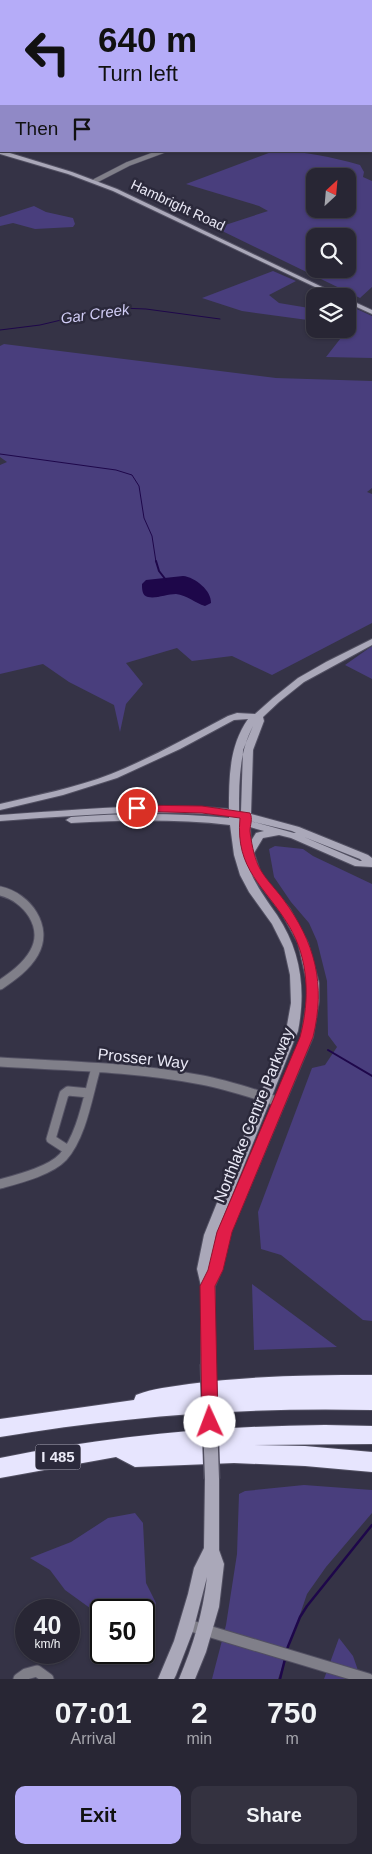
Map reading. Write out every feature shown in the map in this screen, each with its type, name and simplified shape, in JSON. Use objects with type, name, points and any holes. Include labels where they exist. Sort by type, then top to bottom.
[{"type":"highway","points":[[88,1413],[208,1390],[372,1384]]},
{"type":"highway","name":"I 485","points":[[0,1428],[88,1413],[238,1402],[372,1401]]},
{"type":"highway","name":"I 485","points":[[0,1468],[117,1447],[241,1436],[372,1435]]},
{"type":"highway","points":[[117,1447],[135,1457],[234,1454],[305,1456],[372,1462]]},
{"type":"main road","name":"Hambright Road","points":[[0,152],[96,182],[321,288]]},
{"type":"main road","points":[[356,305],[372,312]]},
{"type":"main road","name":"Northlake Centre Parkway","points":[[187,1679],[211,1606],[216,1564],[212,1550],[208,1286],[204,1269],[210,1235],[292,1030],[298,992],[292,955],[284,936],[257,896],[241,866],[235,837],[234,776],[240,746],[252,721],[299,681],[372,642]]},
{"type":"main road","points":[[0,807],[60,793],[114,776],[177,747],[231,718],[237,716],[259,717]]},
{"type":"main road","name":"Northlake Centre Parkway","points":[[208,1286],[215,1270],[225,1232],[280,1102],[306,1037],[311,1019],[313,983],[309,962],[296,927],[283,906],[257,875],[249,852],[245,832],[248,750],[259,717]]},
{"type":"main road","points":[[0,818],[137,808],[202,810],[309,834],[364,857],[372,864]]},
{"type":"main road","points":[[0,824],[118,817],[234,817]]},
{"type":"main road","points":[[246,819],[294,836],[359,864],[372,864]]},
{"type":"main road","points":[[249,852],[262,834],[273,833],[294,836]]},
{"type":"main road","name":"Northlake Centre Parkway","points":[[166,1679],[188,1625],[198,1587],[202,1560],[212,1550]]},
{"type":"street","points":[[96,182],[128,164],[160,152]]},
{"type":"street","points":[[0,891],[5,892],[31,909],[41,933],[37,949],[29,962],[0,985]]},
{"type":"street","name":"Prosser Way","points":[[0,1062],[96,1068],[200,1080],[227,1085],[280,1102]]},
{"type":"street","points":[[0,1184],[28,1177],[62,1158],[76,1138],[96,1068]]},
{"type":"street","points":[[68,1150],[51,1139],[64,1094],[68,1091],[88,1093]]},
{"type":"street","points":[[188,1625],[368,1679]]},
{"type":"street","points":[[19,1679],[26,1674],[37,1671],[48,1679]]},
{"type":"shaded area","points":[[271,152],[296,152],[317,155],[360,165],[364,172],[363,177],[372,181],[372,287],[360,298],[356,296],[356,288],[339,288],[319,278],[356,278],[356,228],[306,228],[306,272],[216,228],[268,211],[259,206],[186,184]]},
{"type":"shaded area","points":[[34,206],[46,212],[73,218],[75,224],[73,227],[35,229],[13,223],[0,226],[0,217]]},
{"type":"shaded area","points":[[273,271],[296,281],[269,295],[279,303],[306,308],[306,320],[242,311],[202,298]]},
{"type":"shaded area","points":[[356,309],[372,316],[372,358],[326,357],[341,338],[356,338]]},
{"type":"shaded area","points":[[4,344],[276,378],[372,381],[372,488],[367,492],[372,494],[372,623],[272,675],[232,656],[192,661],[177,648],[126,663],[143,684],[126,704],[120,732],[114,705],[69,682],[43,664],[0,674],[0,465],[7,462],[0,457],[0,346]]},
{"type":"shaded area","points":[[183,576],[193,579],[202,585],[211,598],[211,603],[205,606],[176,594],[151,597],[143,594],[142,584],[146,580]]},
{"type":"shaded area","points":[[372,646],[372,679],[345,665]]},
{"type":"shaded area","points":[[275,846],[303,849],[313,856],[372,884],[372,1321],[363,1320],[281,1255],[261,1249],[258,1212],[312,1068],[325,1065],[337,1047],[328,1035],[327,981],[317,941],[309,923],[291,902],[274,877],[269,849]]},
{"type":"shaded area","points":[[252,1284],[337,1347],[254,1350]]},
{"type":"shaded area","points":[[304,1485],[372,1490],[372,1513],[326,1567],[307,1594],[278,1679],[212,1679],[226,1625],[237,1554],[239,1494],[245,1491]]},
{"type":"shaded area","points":[[135,1513],[143,1523],[146,1583],[154,1599],[90,1599],[90,1608],[65,1590],[50,1570],[30,1558],[71,1542],[108,1518]]},
{"type":"shaded area","points":[[339,1638],[353,1656],[361,1679],[324,1679]]},
{"type":"waterway","name":"Gar Creek","points":[[0,330],[40,325],[121,308],[146,309],[220,319]]},
{"type":"waterway","points":[[0,454],[116,470],[132,475],[139,486],[144,518],[152,536],[156,562]]},
{"type":"waterway","points":[[156,561],[159,571],[166,580]]},
{"type":"waterway","points":[[328,1050],[372,1076]]},
{"type":"waterway","points":[[287,1649],[300,1617],[307,1606],[372,1525]]},
{"type":"waterway","points":[[280,1679],[285,1659]]},
{"type":"route","points":[[137,808],[202,810],[246,815],[245,837],[251,862],[257,875],[279,901],[296,927],[309,962],[313,983],[311,1019],[306,1037],[225,1232],[215,1270],[208,1286],[207,1322],[210,1422]]}]
